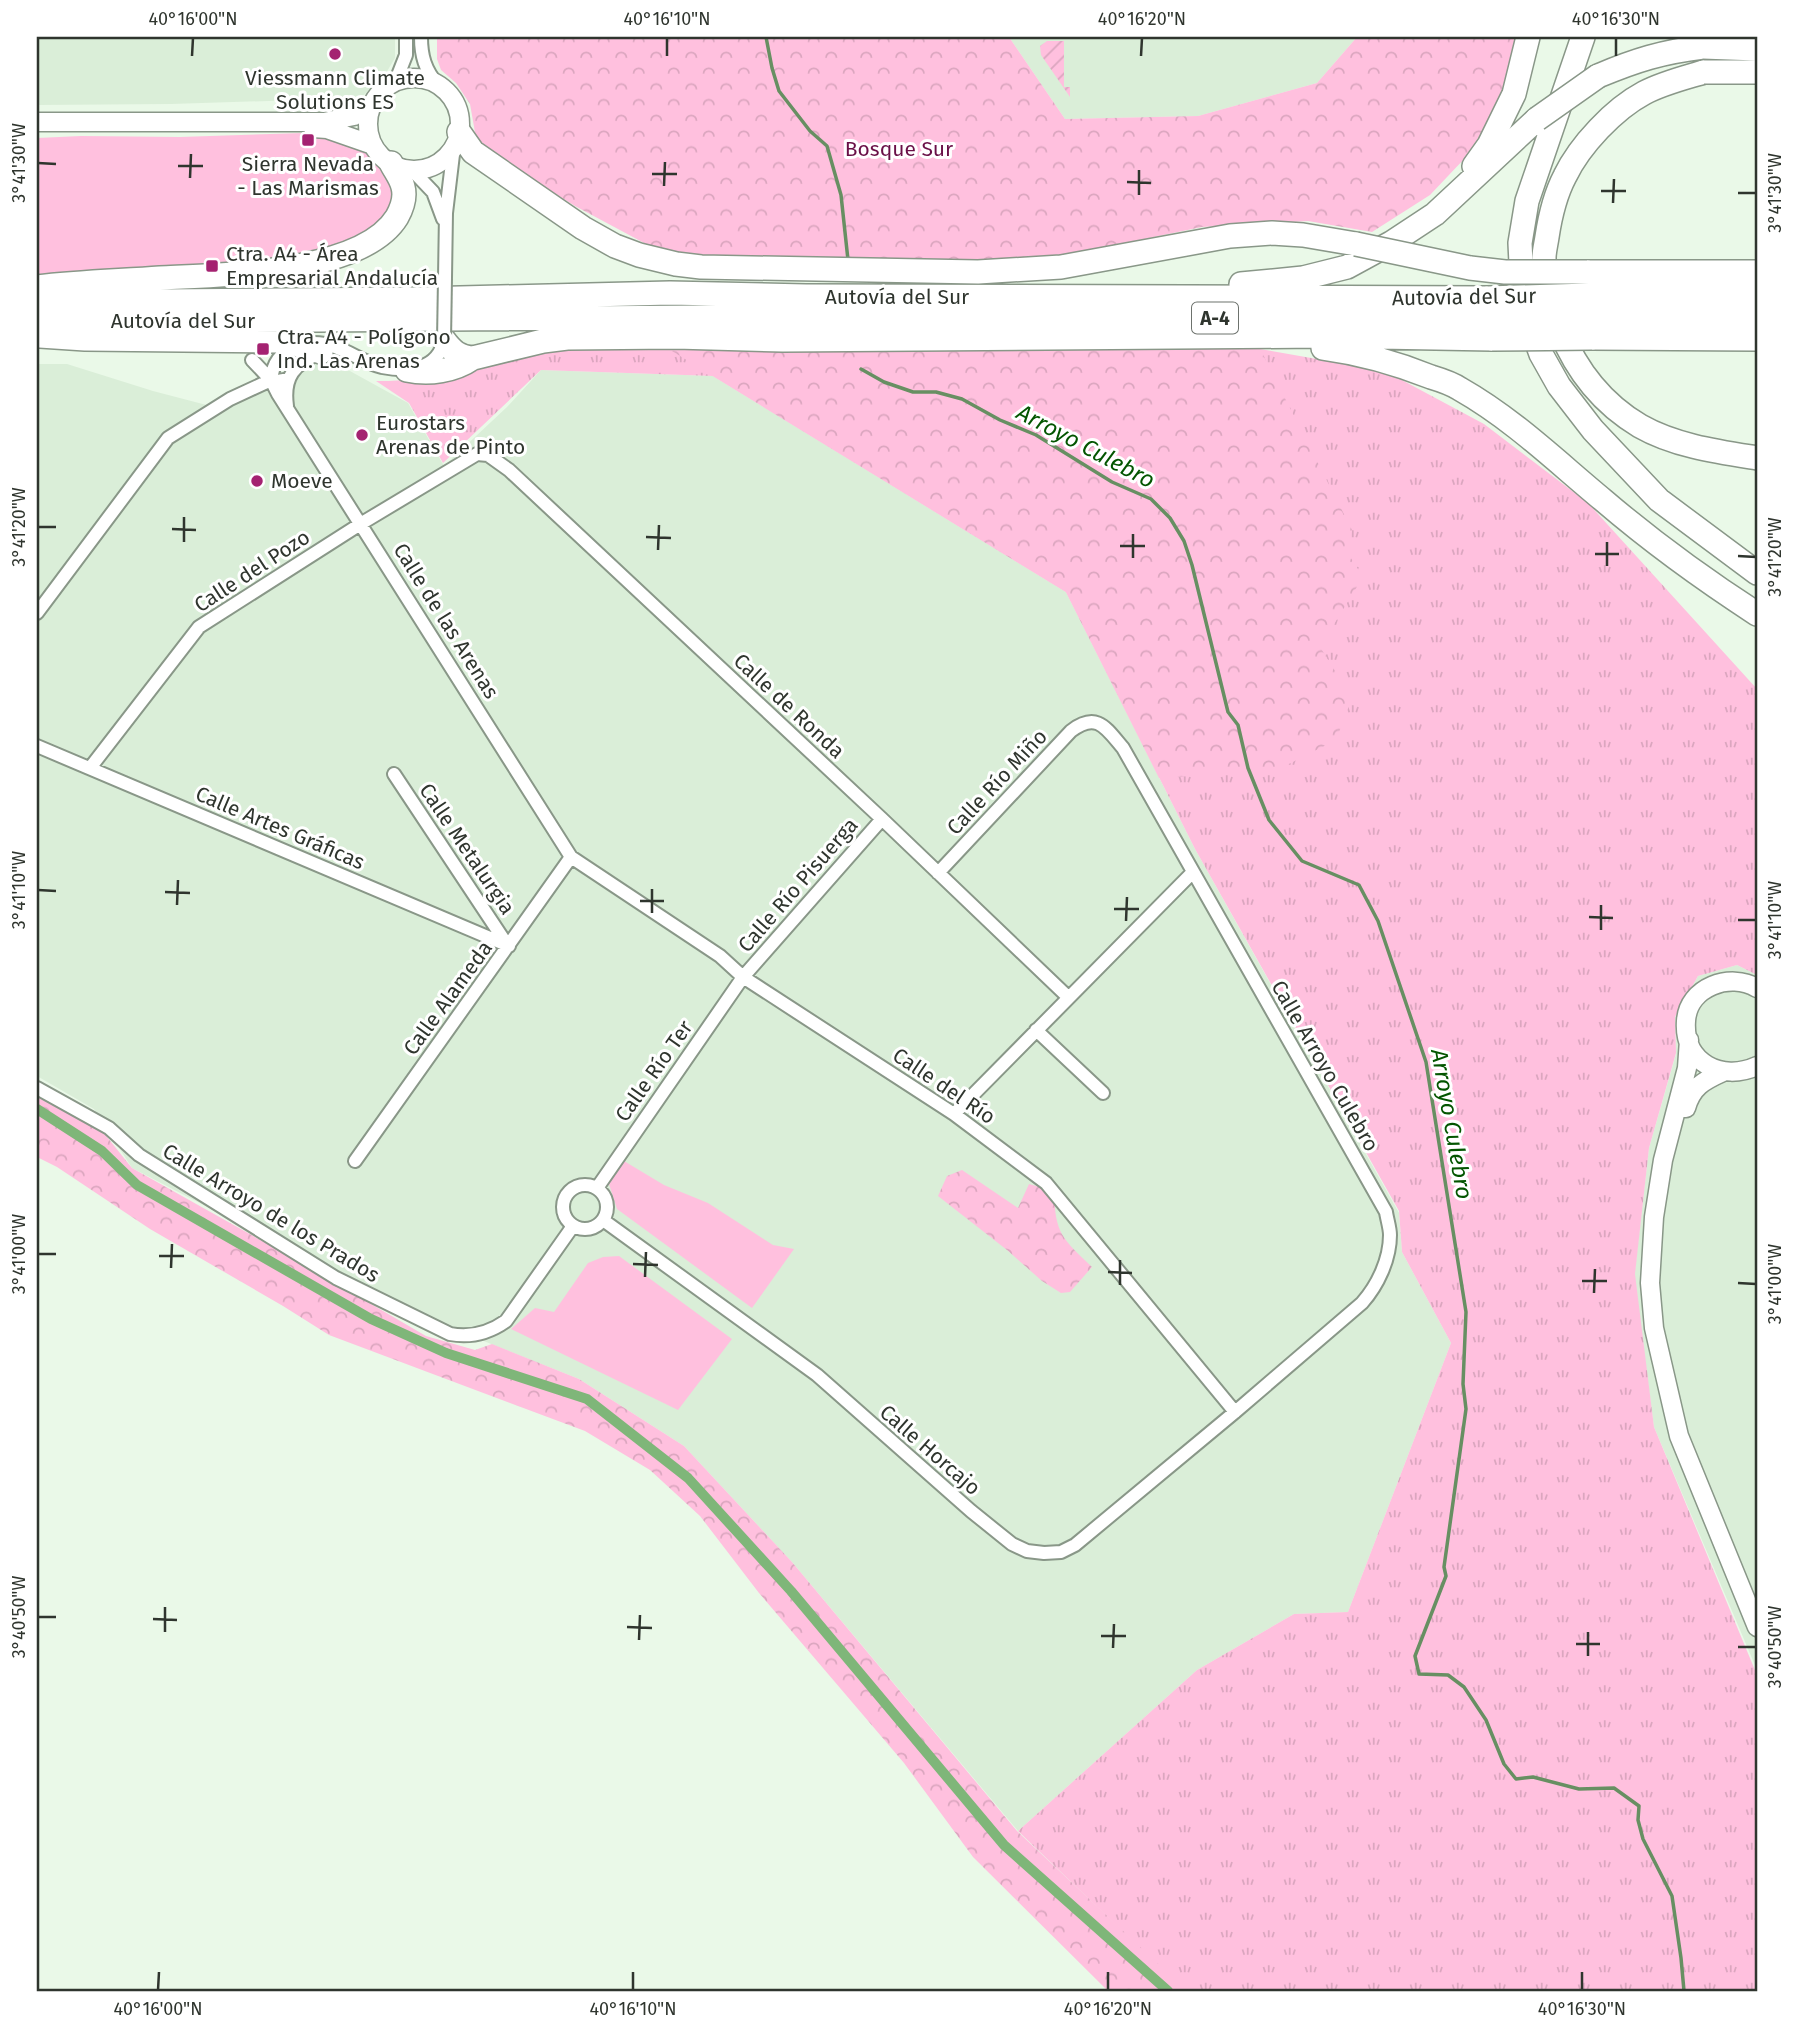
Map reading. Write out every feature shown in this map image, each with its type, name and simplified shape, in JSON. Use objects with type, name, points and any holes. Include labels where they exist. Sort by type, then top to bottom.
[{"type":"highway","points":[[1454,195],[1489,145],[1514,94],[1528,37]]},
{"type":"highway","points":[[1583,37],[1527,201],[1520,243],[1524,304],[1541,354],[1559,386],[1592,430],[1659,500],[1757,573]]},
{"type":"highway","points":[[1739,37],[1757,72],[1704,72],[1674,80],[1643,94],[1618,111],[1588,141],[1565,176],[1551,215],[1544,258],[1551,307],[1570,354],[1593,387],[1641,426],[1675,441],[1757,458]]},
{"type":"highway","points":[[806,296],[843,287],[1256,284],[1303,278],[1347,267],[1434,214],[1538,119],[1598,76],[1637,60],[1672,51],[1703,47],[1757,49]]},
{"type":"highway","points":[[456,139],[583,228],[615,246],[639,255],[688,265],[978,272],[1061,267],[1240,236],[1272,233],[1303,235],[1433,261],[1505,272],[1757,272]]},
{"type":"highway","points":[[37,286],[226,275],[288,268],[334,258],[382,236],[397,216],[404,200],[404,190],[399,177],[401,167]]},
{"type":"highway","name":"Autovía del Sur","points":[[37,302],[419,299],[670,293],[1489,318]]},
{"type":"highway","name":"Autovía del Sur","points":[[1590,316],[1757,295]]},
{"type":"highway","points":[[444,340],[458,355],[474,358],[543,341],[567,338],[1322,336],[1489,318],[1590,316],[1757,339]]},
{"type":"highway","name":"Autovía del Sur","points":[[37,322],[708,317],[1757,316]]},
{"type":"highway","points":[[543,318],[584,326],[673,327],[811,339]]},
{"type":"highway","points":[[37,335],[85,339],[279,341],[310,349]]},
{"type":"highway","points":[[1254,337],[1344,351],[1405,366],[1458,387],[1538,444],[1656,544],[1704,580],[1757,614]]},
{"type":"highway","points":[[214,341],[232,345],[251,360]]},
{"type":"highway","points":[[407,370],[425,373],[445,370],[464,365],[474,358]]},
{"type":"highway","points":[[1592,430],[1665,492],[1757,554]]},
{"type":"street","points":[[395,83],[406,55],[406,37]]},
{"type":"street","points":[[287,407],[289,379],[310,349],[319,343],[341,348],[382,367],[407,370],[425,366],[442,351],[445,233],[449,182],[460,121],[453,101],[425,67],[421,55],[421,37]]},
{"type":"street","points":[[37,122],[329,121],[354,116],[373,105],[386,88],[395,83],[412,78],[438,85]]},
{"type":"street","points":[[373,105],[368,125],[373,145],[384,158],[401,167],[433,192],[442,213],[445,233]]},
{"type":"street","points":[[37,115],[311,110],[329,121]]},
{"type":"street","points":[[37,128],[327,128],[373,145]]},
{"type":"street","points":[[401,167],[429,167],[436,164],[443,159],[456,139]]},
{"type":"street","points":[[271,380],[278,359],[289,349],[310,349],[366,361]]},
{"type":"street","name":"Calle de las Arenas","points":[[251,360],[271,380],[571,857]]},
{"type":"street","points":[[37,613],[167,438],[230,399],[271,380],[289,379]]},
{"type":"street","name":"Calle del Pozo","points":[[90,768],[200,627],[362,523],[477,454]]},
{"type":"street","name":"Calle de Ronda","points":[[477,454],[488,454],[509,470],[1068,997]]},
{"type":"street","name":"Calle Río Miño","points":[[938,873],[1071,731],[1088,721]]},
{"type":"street","name":"Calle Arroyo Culebro","points":[[1088,721],[1097,722],[1104,727],[1123,748],[1386,1212],[1390,1234],[1387,1256],[1371,1293],[1236,1412]]},
{"type":"street","name":"Calle Artes Gráficas","points":[[37,746],[509,946]]},
{"type":"street","name":"Calle Metalurgia","points":[[394,774],[509,946]]},
{"type":"street","name":"Calle Río Pisuerga","points":[[743,977],[882,819]]},
{"type":"street","name":"Calle Alameda","points":[[355,1161],[571,857]]},
{"type":"street","name":"Calle del Río","points":[[571,857],[720,956],[743,977],[954,1114],[1046,1183],[1236,1412]]},
{"type":"street","points":[[954,1114],[1192,873]]},
{"type":"street","name":"Calle Río Ter","points":[[597,1188],[743,977]]},
{"type":"street","points":[[1757,988],[1732,980],[1716,983],[1703,991],[1692,1004],[1686,1019],[1692,1049],[1707,1066],[1723,1072],[1744,1072],[1757,1066]]},
{"type":"street","points":[[1036,1030],[1103,1093]]},
{"type":"street","points":[[1689,1040],[1687,1068],[1663,1160],[1654,1217],[1650,1283],[1654,1328],[1679,1436],[1757,1627]]},
{"type":"street","points":[[1723,1072],[1704,1080],[1690,1094],[1672,1156],[1664,1210],[1660,1278],[1676,1388],[1691,1435],[1757,1597]]},
{"type":"street","name":"Calle Arroyo de los Prados","points":[[37,1088],[109,1128],[139,1155],[336,1278],[450,1334],[464,1337],[479,1334],[506,1321],[573,1226]]},
{"type":"street","points":[[590,1185],[597,1188],[606,1199],[603,1220],[593,1228],[580,1229],[573,1226],[564,1216],[565,1195],[576,1186],[590,1185]]},
{"type":"street","name":"Calle Horcajo","points":[[603,1220],[817,1375],[971,1511],[1012,1544],[1027,1551],[1061,1552],[1075,1545],[1236,1412]]},
{"type":"shaded area","points":[[37,37],[395,37],[395,58],[386,73],[361,98],[37,105]]},
{"type":"shaded area","points":[[1009,37],[1357,37],[1317,83],[1198,116],[1065,119]]},
{"type":"shaded area","points":[[319,359],[339,365],[408,403],[444,466],[507,407],[541,370],[713,376],[1066,592],[1195,849],[1399,1213],[1402,1252],[1451,1343],[1348,1612],[1294,1614],[1197,1670],[1018,1831],[792,1562],[684,1446],[579,1379],[406,1310],[132,1168],[94,1109],[37,1076],[37,364],[67,364],[218,408]]},
{"type":"shaded area","points":[[1737,965],[1757,975],[1757,1670],[1654,1427],[1634,1278],[1649,1148],[1676,1054],[1675,1017],[1698,976]]},
{"type":"green space","name":"Bosque Sur","points":[[437,37],[1009,37],[1065,119],[1198,116],[1317,83],[1357,37],[1516,37],[1515,50],[1499,105],[1466,157],[1430,195],[1372,232],[1308,221],[1202,227],[1062,256],[909,263],[717,258],[672,252],[646,244],[575,206],[483,149],[476,138],[470,104],[456,83],[441,70],[437,59]]},
{"type":"green space","points":[[1047,41],[1064,41],[1064,87],[1070,87],[1070,97],[1041,55],[1040,46]]},
{"type":"green space","points":[[303,133],[336,140],[372,156],[392,181],[393,209],[364,238],[309,255],[37,278],[37,138]]},
{"type":"green space","points":[[662,345],[1260,349],[1352,530],[1347,552],[1363,577],[1320,647],[1352,698],[1336,740],[1275,771],[1159,778],[1066,592]]},
{"type":"green space","points":[[538,346],[986,350],[1260,349],[1385,371],[1484,424],[1588,503],[1757,689],[1757,975],[1737,965],[1698,976],[1675,1017],[1676,1053],[1649,1148],[1635,1274],[1654,1427],[1757,1675],[1757,1991],[1185,1991],[1018,1831],[1197,1670],[1294,1614],[1348,1612],[1451,1343],[1402,1252],[1399,1211],[1195,849],[1066,592],[713,376],[541,370],[443,463],[409,403],[376,381],[439,375]]},
{"type":"green space","points":[[37,1097],[103,1132],[132,1168],[426,1336],[475,1350],[492,1344],[579,1379],[684,1446],[792,1562],[1017,1831],[1187,1991],[1108,1991],[973,1857],[904,1763],[759,1593],[700,1516],[650,1470],[585,1431],[329,1335],[150,1229],[57,1167],[37,1157]]},
{"type":"green space","points":[[624,1161],[664,1185],[708,1203],[773,1245],[794,1249],[752,1308],[617,1209],[609,1184]]},
{"type":"green space","points":[[962,1170],[1018,1208],[1029,1184],[1054,1191],[1056,1217],[1062,1234],[1092,1267],[1070,1292],[1061,1293],[1042,1281],[938,1196],[947,1176]]},
{"type":"green space","points":[[619,1256],[732,1339],[678,1410],[511,1329],[535,1308],[554,1312],[588,1263],[603,1257]]},
{"type":"waterway","name":"Arroyo Culebro","points":[[766,37],[779,91],[810,131],[827,146],[841,195],[848,260]]},
{"type":"waterway","name":"Arroyo Culebro","points":[[861,369],[884,382],[913,392],[936,392],[962,399],[1000,420],[1036,435],[1112,482],[1151,499],[1170,518],[1184,541],[1192,565],[1228,712],[1238,725],[1248,768],[1269,820],[1302,861],[1359,885],[1378,921],[1426,1062],[1466,1312],[1463,1384],[1466,1409],[1444,1567],[1446,1576],[1415,1656],[1419,1674],[1448,1675],[1464,1687],[1486,1720],[1504,1764],[1516,1779],[1533,1777],[1579,1789],[1614,1788],[1639,1806],[1638,1820],[1643,1839],[1672,1896],[1684,1991]]},
{"type":"waterway","points":[[37,1109],[102,1151],[137,1185],[371,1319],[446,1353],[587,1399],[688,1478],[791,1591],[1004,1845],[1168,1991]]},
{"type":"place","name":"Viessmann Climate Solutions ES","points":[[335,54]]},
{"type":"place","name":"Sierra Nevada - Las Marismas","points":[[308,140]]},
{"type":"place","name":"Ctra. A4 - Área Empresarial Andalucía","points":[[212,266]]},
{"type":"place","name":"Ctra. A4 - Polígono Ind. Las Arenas","points":[[263,349]]},
{"type":"place","name":"Eurostars Arenas de Pinto","points":[[362,435]]},
{"type":"place","name":"Moeve","points":[[257,481]]}]
